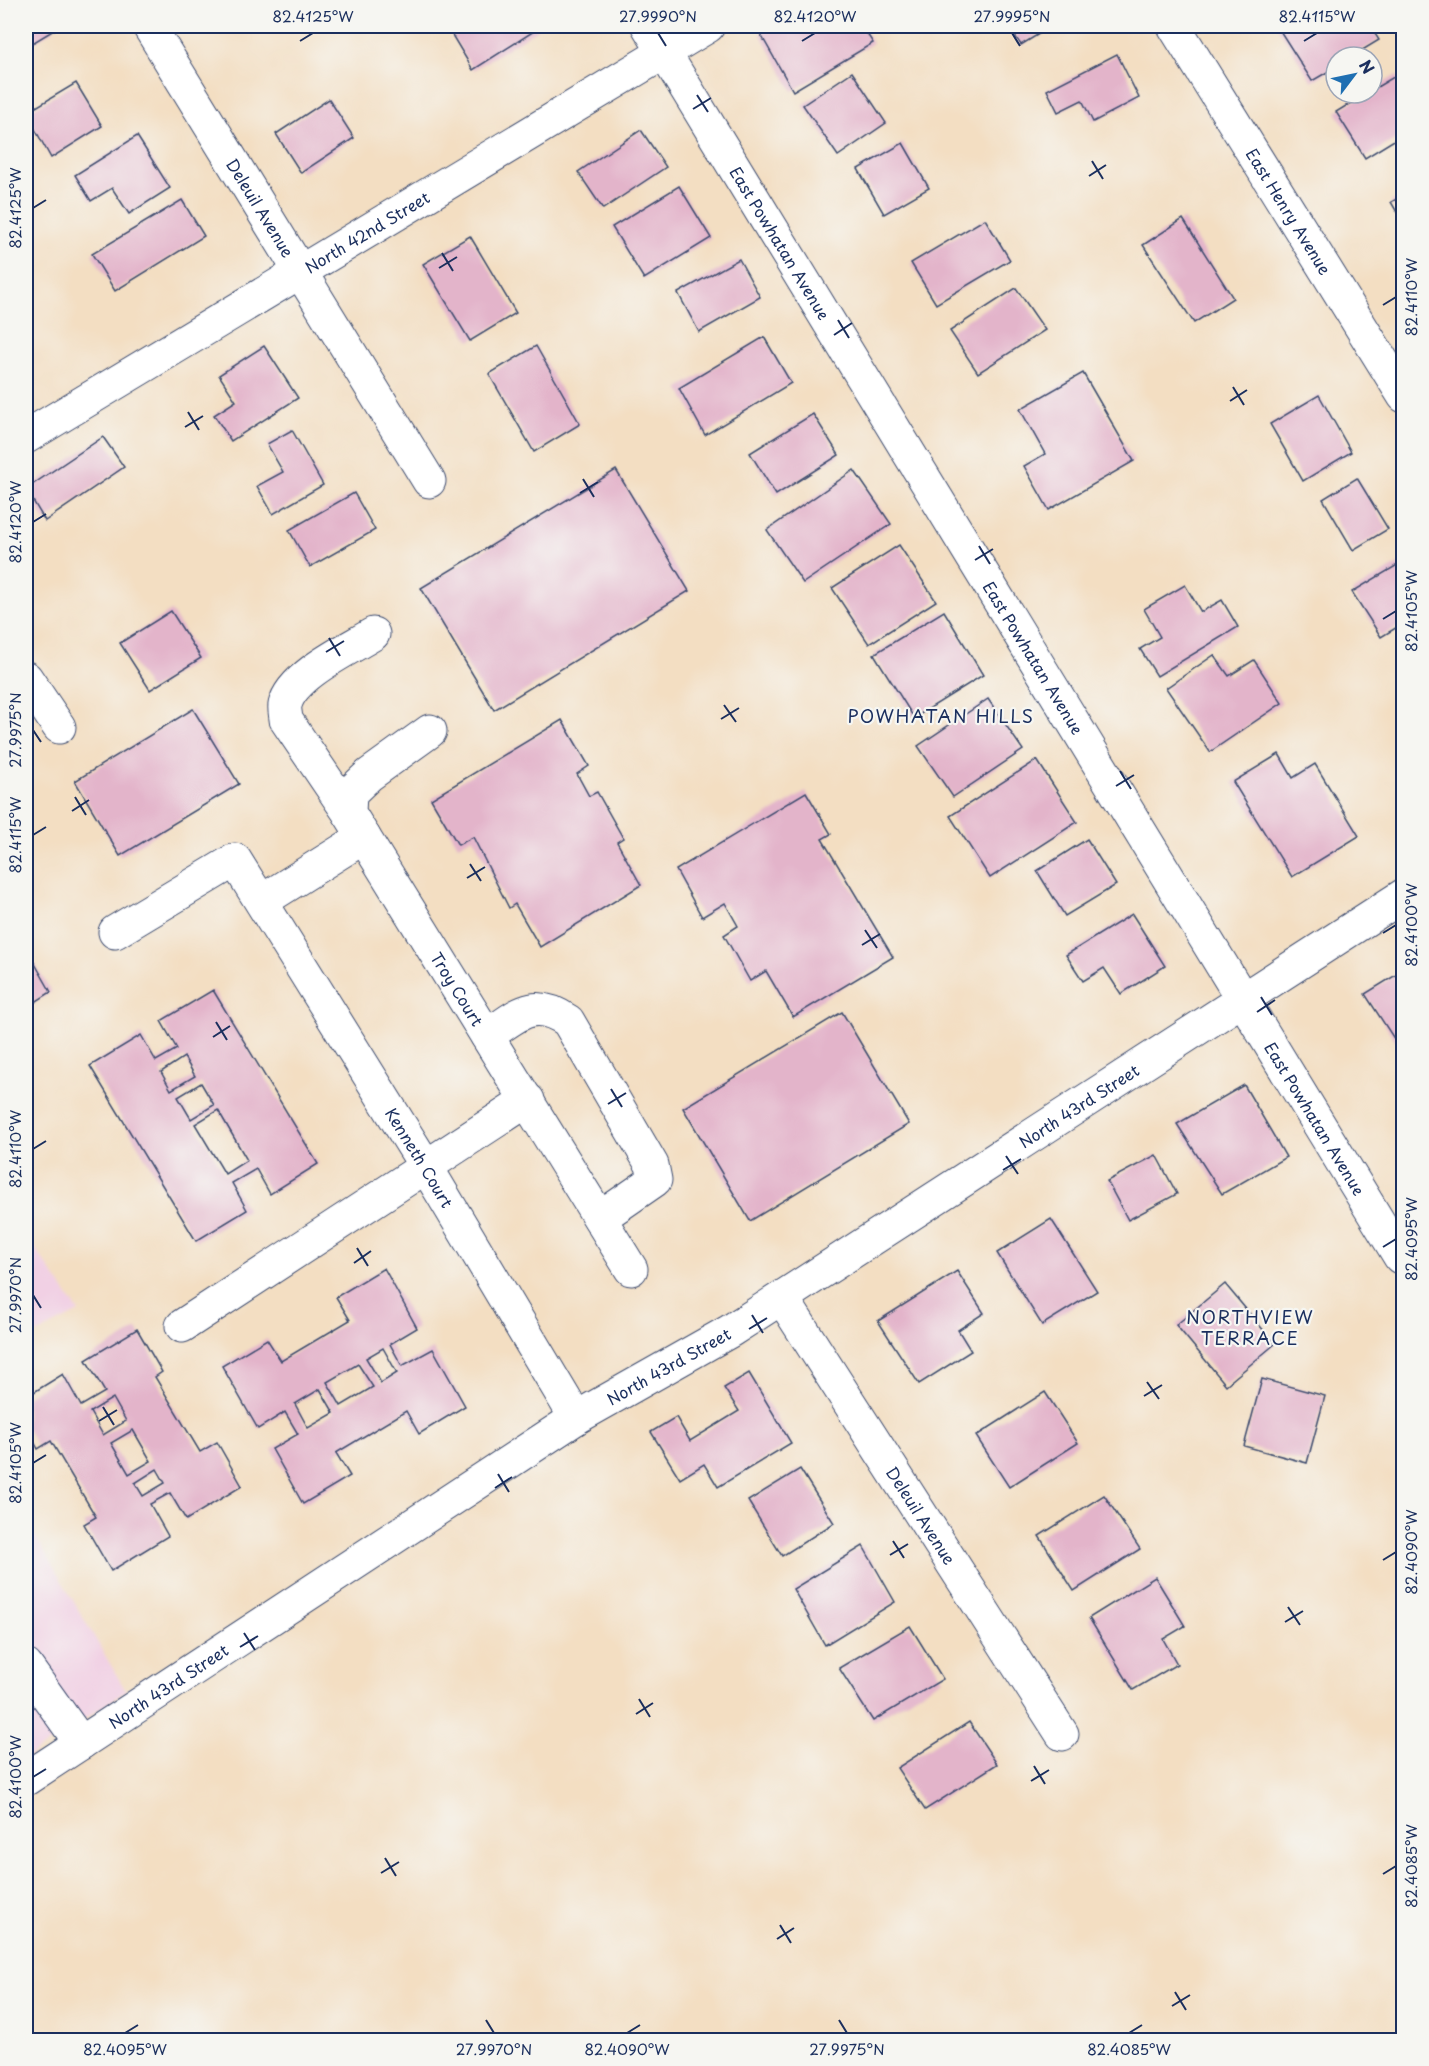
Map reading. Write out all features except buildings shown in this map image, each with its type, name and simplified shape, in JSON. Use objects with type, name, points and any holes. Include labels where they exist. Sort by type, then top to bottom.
[{"type":"street","name":"Deleuil Avenue","points":[[149,26],[429,481]]},
{"type":"street","name":"North 42nd Street","points":[[26,437],[300,271],[656,39],[708,26]]},
{"type":"street","name":"East Henry Avenue","points":[[1174,26],[1404,396]]},
{"type":"street","name":"East Powhatan Avenue","points":[[656,39],[1400,1257]]},
{"type":"street","name":"Troy Court","points":[[373,634],[308,674],[293,690],[285,705],[286,720],[357,825],[631,1269]]},
{"type":"street","points":[[26,678],[59,727]]},
{"type":"street","points":[[262,901],[357,825],[350,793],[369,775],[429,731]]},
{"type":"street","name":"Kenneth Court","points":[[115,932],[235,860],[425,1165],[576,1418]]},
{"type":"street","name":"North 43rd Street","points":[[26,1779],[576,1418],[730,1331],[1404,895]]},
{"type":"street","points":[[487,1036],[530,1008],[552,1011],[568,1021],[652,1165],[655,1180],[600,1218]]},
{"type":"street","points":[[182,1326],[425,1165],[528,1100]]},
{"type":"street","name":"Deleuil Avenue","points":[[782,1298],[1062,1734]]},
{"type":"street","points":[[26,1666],[81,1743]]},
{"type":"shaded area","points":[[26,1235],[79,1312],[26,1339]]},
{"type":"shaded area","points":[[26,1520],[126,1691],[26,1758]]},
{"type":"district","name":"POWHATAN HILLS","points":[[941,715]]},
{"type":"district","name":"NORTHVIEW TERRACE","points":[[1250,1326]]}]
